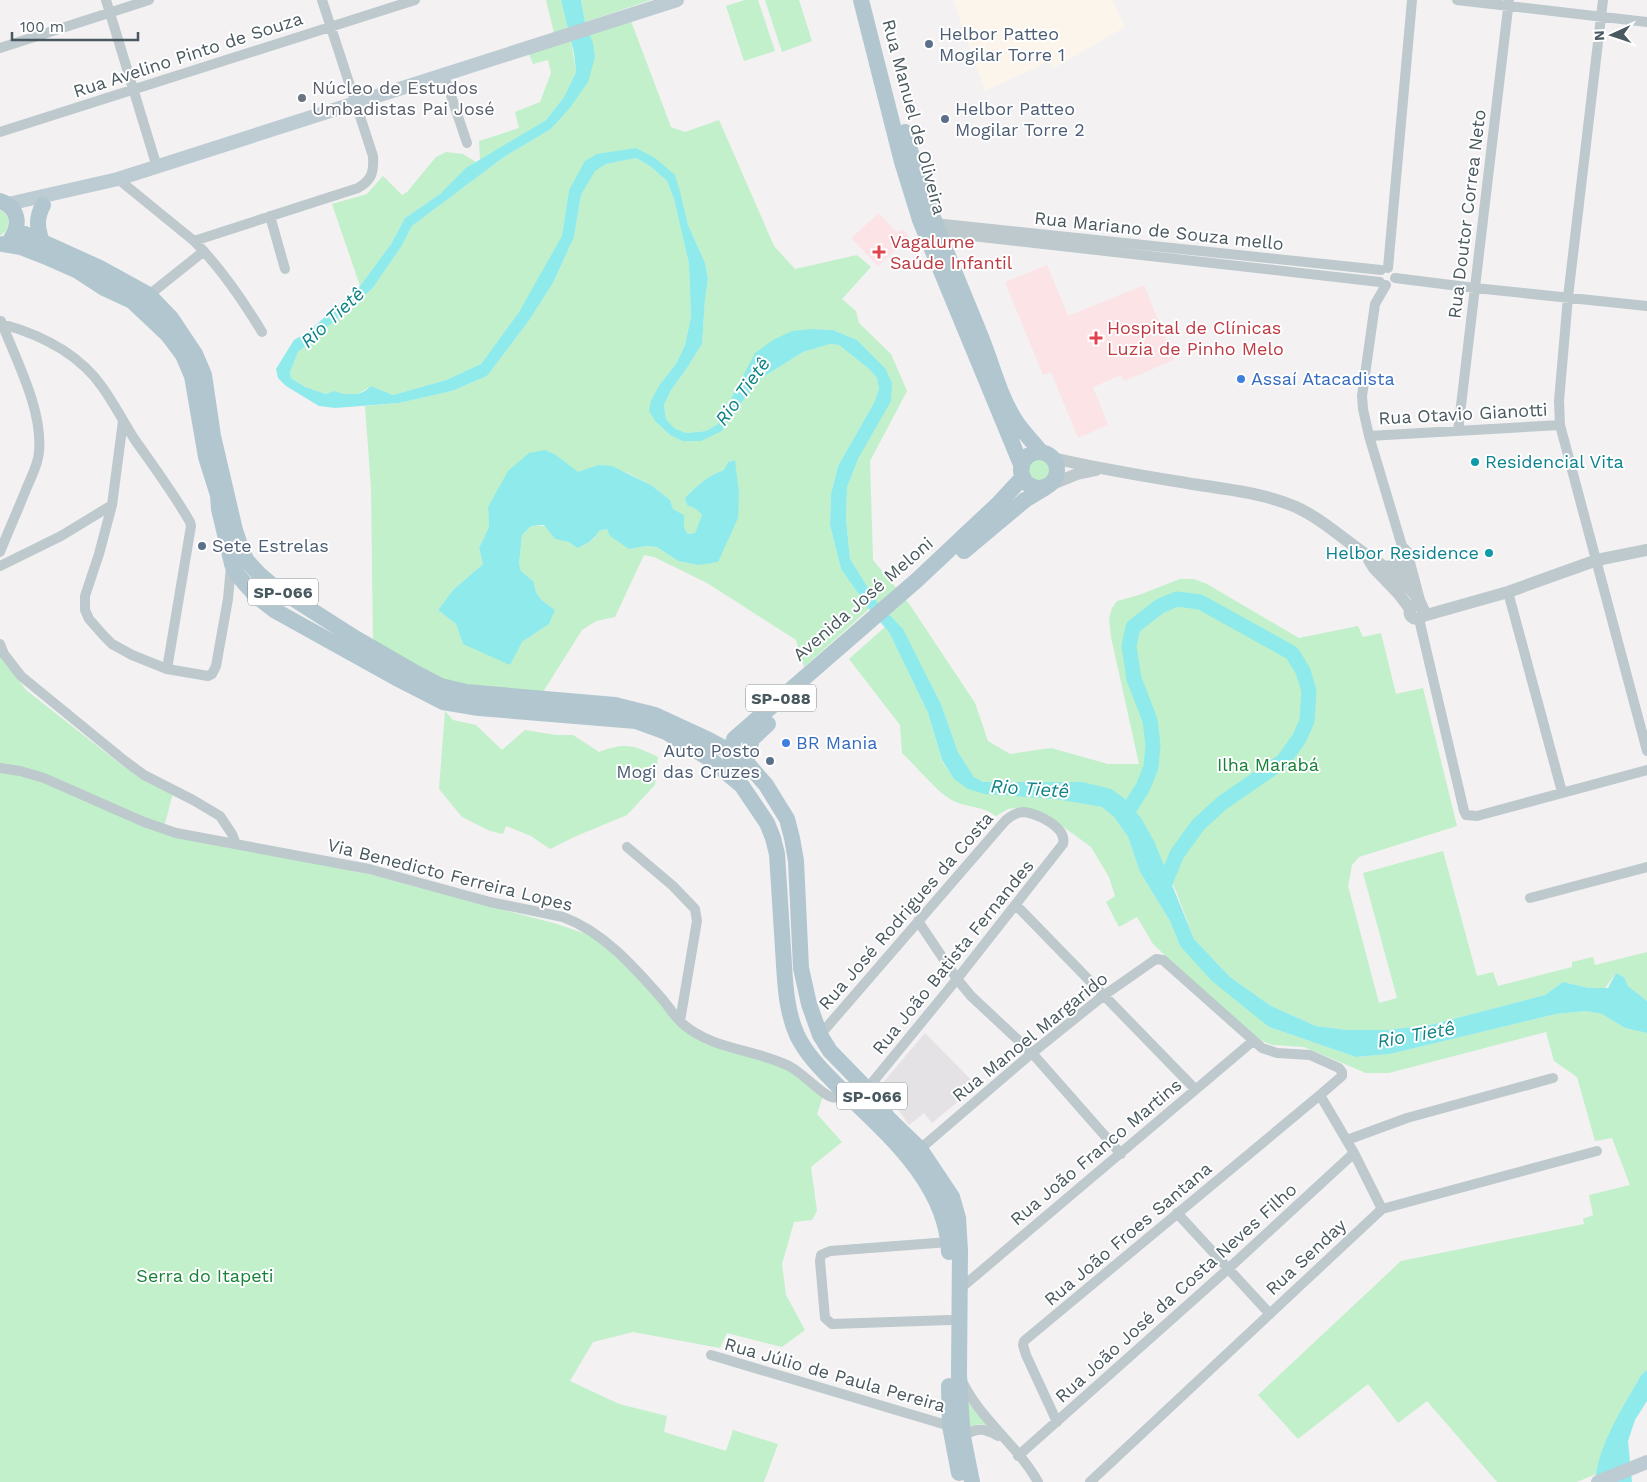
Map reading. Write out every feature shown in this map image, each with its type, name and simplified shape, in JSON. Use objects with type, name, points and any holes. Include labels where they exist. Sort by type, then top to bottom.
[{"type":"main road","points":[[10,213],[66,199],[94,186],[356,104],[677,0]]},
{"type":"main road","name":"Rua Manuel de Oliveira","points":[[861,0],[902,162],[920,220],[1022,472]]},
{"type":"main road","name":"Rua Manuel de Oliveira","points":[[873,0],[914,164],[936,228],[1010,411],[1016,422],[1047,455]]},
{"type":"main road","points":[[10,213],[77,187],[94,186]]},
{"type":"main road","points":[[42,242],[37,224],[43,205]]},
{"type":"main road","points":[[1,244],[11,238],[10,213]]},
{"type":"main road","name":"SP-066","points":[[10,213],[42,242],[100,268],[150,295],[171,318],[196,354],[204,375],[213,436],[238,537],[246,561],[272,585],[405,667],[450,690],[615,705],[636,710],[671,721],[731,752],[746,762],[760,776],[787,819],[792,838],[796,861],[801,968],[809,1004],[820,1036],[830,1051],[867,1089],[888,1118],[920,1149],[952,1197],[958,1218],[961,1288],[959,1375],[963,1437],[972,1482]]},
{"type":"main road","name":"SP-066","points":[[1,244],[21,247],[44,256],[78,271],[104,288],[132,300],[168,335],[182,355],[192,376],[206,458],[218,495],[219,509],[232,564],[236,573],[252,591],[274,610],[443,702],[479,708],[636,722],[666,732],[710,759],[742,786],[768,823],[777,854],[787,1001],[798,1036],[814,1061],[914,1166],[936,1199],[945,1220],[949,1242],[950,1320],[948,1366],[950,1426],[961,1482]]},
{"type":"main road","name":"SP-088","points":[[1022,472],[1027,457],[1031,454],[1047,455]]},
{"type":"main road","points":[[1022,472],[1025,482],[1034,488],[1048,486],[1054,481],[1058,469],[1047,455]]},
{"type":"main road","name":"Avenida José Meloni","points":[[919,584],[999,503],[1022,472]]},
{"type":"main road","name":"Avenida José Meloni","points":[[731,752],[734,739],[919,584],[1025,500],[1048,486]]},
{"type":"main road","name":"Avenida José Meloni","points":[[746,762],[752,739],[864,632]]},
{"type":"main road","points":[[731,752],[734,779]]},
{"type":"main road","points":[[1598,1482],[1647,1462]]},
{"type":"street","points":[[106,0],[157,167]]},
{"type":"street","points":[[0,48],[149,0]]},
{"type":"street","points":[[194,241],[358,188],[367,183],[372,176],[372,156],[322,0]]},
{"type":"street","name":"Rua Avelino Pinto de Souza","points":[[0,132],[415,0]]},
{"type":"street","points":[[1383,284],[1378,276],[1385,269],[1412,0]]},
{"type":"street","points":[[1457,0],[1509,3],[1647,22]]},
{"type":"street","points":[[1602,0],[1568,297],[1559,401],[1560,425],[1647,751]]},
{"type":"street","name":"Rua Doutor Correa Neto","points":[[1458,431],[1509,3]]},
{"type":"street","points":[[444,75],[467,142]]},
{"type":"street","points":[[118,179],[204,251],[238,293],[262,332]]},
{"type":"street","points":[[270,216],[285,269]]},
{"type":"street","name":"Rua Mariano de Souza mello","points":[[936,228],[1385,269]]},
{"type":"street","name":"Rua Mariano de Souza mello","points":[[936,228],[1383,284]]},
{"type":"street","points":[[150,295],[204,251]]},
{"type":"street","points":[[1385,269],[1393,272],[1395,278]]},
{"type":"street","points":[[1395,278],[1647,306]]},
{"type":"street","points":[[1383,284],[1392,283],[1395,278]]},
{"type":"street","points":[[1383,284],[1375,304],[1362,396],[1369,436],[1401,550],[1405,574],[1401,588]]},
{"type":"street","points":[[1,321],[36,334],[79,362],[103,388],[190,522],[191,526],[167,669]]},
{"type":"street","points":[[0,552],[34,472],[39,453],[37,417],[1,321]]},
{"type":"street","points":[[123,421],[112,505],[85,596],[86,610],[89,618],[112,644],[132,656],[167,669],[205,676],[212,674],[216,666],[232,564]]},
{"type":"street","name":"Rua Otavio Gianotti","points":[[1369,436],[1560,425]]},
{"type":"street","name":"Avenida José Meloni","points":[[1047,455],[1101,469],[1249,493],[1281,501],[1329,526],[1365,554]]},
{"type":"street","name":"Avenida José Meloni","points":[[1048,486],[1077,474],[1101,469]]},
{"type":"street","points":[[0,566],[61,536],[112,505]]},
{"type":"street","points":[[1386,567],[1397,565],[1401,550]]},
{"type":"street","points":[[1401,550],[1407,550],[1419,611]]},
{"type":"street","points":[[1419,611],[1446,608],[1508,592],[1597,560],[1647,550]]},
{"type":"street","points":[[1365,554],[1386,567],[1401,588]]},
{"type":"street","points":[[1365,554],[1374,568],[1401,588],[1415,594],[1461,801],[1466,815],[1471,817],[1477,816],[1647,770]]},
{"type":"street","points":[[1508,592],[1562,792]]},
{"type":"street","points":[[0,644],[4,654],[22,676],[125,761],[144,775],[212,810],[226,824],[236,844]]},
{"type":"street","name":"Via Benedicto Ferreira Lopes","points":[[0,768],[20,771],[44,778],[176,833],[369,869],[490,902],[572,920],[593,931],[607,942],[663,1000],[680,1021],[695,1032],[710,1040],[788,1065],[808,1078],[828,1096],[838,1098],[846,1094]]},
{"type":"street","name":"Rua José Rodrigues da Costa","points":[[820,1036],[1011,816],[1024,812],[1039,817],[1061,831],[1064,839],[1063,844]]},
{"type":"street","name":"Rua João Batista Fernandes","points":[[867,1089],[957,979],[1063,844]]},
{"type":"street","points":[[627,848],[672,886],[694,909],[697,921],[680,1021]]},
{"type":"street","points":[[1530,898],[1647,867]]},
{"type":"street","points":[[1016,904],[1195,1089]]},
{"type":"street","points":[[918,921],[970,996],[1032,1053],[1121,1154]]},
{"type":"street","name":"Rua Manoel Margarido","points":[[920,1149],[1032,1053],[1103,996],[1159,958],[1164,960],[1253,1041]]},
{"type":"street","name":"Rua João Froes Santana","points":[[1057,1422],[1026,1355],[1023,1343],[1342,1076],[1339,1068],[1310,1055],[1269,1051],[1253,1041]]},
{"type":"street","name":"Rua João Franco Martins","points":[[961,1288],[1253,1041]]},
{"type":"street","points":[[1347,1140],[1407,1118],[1553,1078]]},
{"type":"street","points":[[1320,1095],[1347,1140],[1382,1209]]},
{"type":"street","name":"Rua Senday","points":[[1090,1482],[1382,1209],[1597,1151]]},
{"type":"street","name":"Rua João José da Costa Neves Filho","points":[[1018,1456],[1228,1269],[1354,1153]]},
{"type":"street","points":[[1177,1213],[1270,1314]]},
{"type":"street","points":[[949,1242],[830,1251],[822,1255],[820,1261],[825,1318],[832,1324],[950,1320]]},
{"type":"street","name":"Rua Júlio de Paula Pereira","points":[[711,1355],[950,1426]]},
{"type":"street","points":[[959,1375],[976,1406],[1038,1482]]},
{"type":"street","points":[[963,1437],[974,1430],[982,1429],[994,1433],[1005,1440]]},
{"type":"shaded area","points":[[953,0],[1112,0],[1125,27],[1054,68],[1048,62],[985,91]]},
{"type":"shaded area","name":"Vagalume Saúde Infantil","points":[[879,213],[896,232],[903,229],[910,238],[878,266],[851,238]]},
{"type":"shaded area","name":"Hospital de Clínicas Luzia de Pinho Melo","points":[[1047,265],[1068,316],[1144,285],[1174,360],[1124,381],[1121,375],[1093,387],[1108,425],[1078,438],[1051,372],[1043,375],[1005,282]]},
{"type":"shaded area","points":[[925,1033],[977,1086],[932,1123],[924,1113],[909,1125],[881,1085]]},
{"type":"green space","points":[[546,0],[561,0],[568,28],[554,33]]},
{"type":"green space","points":[[581,0],[651,0],[585,22]]},
{"type":"green space","points":[[745,0],[758,0],[775,51],[744,61],[726,6]]},
{"type":"green space","points":[[765,0],[799,0],[812,41],[782,52]]},
{"type":"green space","name":"Ilha Marabá","points":[[631,21],[671,127],[685,132],[719,120],[774,246],[795,269],[857,255],[871,267],[842,299],[856,311],[859,323],[891,354],[907,391],[870,461],[873,560],[910,605],[975,703],[988,741],[1010,754],[1051,748],[1108,764],[1139,764],[1111,637],[1109,618],[1112,608],[1117,601],[1139,595],[1180,579],[1194,579],[1207,584],[1299,638],[1358,626],[1363,637],[1381,633],[1396,694],[1423,688],[1457,826],[1359,857],[1352,865],[1348,886],[1379,1003],[1397,998],[1363,873],[1443,851],[1477,976],[1493,972],[1498,986],[1572,967],[1572,962],[1593,957],[1595,965],[1647,952],[1647,1001],[1628,986],[1624,977],[1616,973],[1605,988],[1589,988],[1563,982],[1545,995],[1430,1025],[1386,1030],[1348,1030],[1316,1026],[1271,1006],[1230,977],[1194,939],[1176,891],[1125,799],[983,782],[974,777],[958,752],[941,704],[903,630],[877,602],[850,559],[846,519],[847,487],[859,457],[885,368],[857,340],[833,330],[811,329],[726,410],[718,424],[706,431],[686,433],[674,428],[666,419],[664,405],[671,390],[702,344],[708,278],[705,263],[688,225],[681,195],[655,158],[598,154],[569,190],[562,236],[540,278],[519,312],[481,364],[446,380],[393,395],[371,386],[358,394],[344,394],[334,391],[326,394],[305,387],[291,378],[290,372],[298,352],[372,289],[401,247],[412,226],[504,157],[551,129],[569,109],[590,34]]},
{"type":"green space","points":[[571,40],[576,72],[564,97],[546,120],[480,160],[479,141],[519,128],[515,112],[540,102],[551,73],[548,60],[533,64],[529,54]]},
{"type":"green space","points":[[446,152],[463,154],[476,162],[440,194],[405,218],[391,244],[360,286],[332,204],[367,194],[383,176],[402,195],[407,192],[436,157]]},
{"type":"green space","points":[[636,158],[650,166],[667,181],[674,199],[689,264],[691,317],[685,345],[676,364],[660,384],[656,422],[670,435],[682,441],[722,431],[734,412],[760,379],[803,352],[830,344],[839,345],[869,369],[877,378],[879,389],[875,401],[838,466],[831,494],[830,525],[841,569],[869,609],[804,667],[796,640],[707,583],[654,557],[644,555],[615,617],[596,621],[582,630],[543,692],[448,683],[373,641],[371,488],[365,406],[399,403],[452,391],[487,376],[528,322],[553,283],[574,237],[581,195],[595,170],[606,164]],"holes":[[[556,455],[578,473],[598,465],[628,473],[651,485],[670,500],[673,509],[684,515],[684,528],[688,534],[695,533],[702,515],[696,509],[687,505],[685,498],[698,485],[724,470],[728,462],[735,460],[698,565],[678,561],[657,547],[646,546],[629,549],[607,529],[599,531],[590,542],[577,548],[569,542],[555,539],[545,526],[531,526],[522,535],[519,564],[521,571],[534,582],[540,598],[555,610],[549,624],[522,642],[463,644],[456,624],[438,610],[453,590],[483,564],[479,548],[489,527],[488,507]]]},
{"type":"green space","points":[[0,210],[7,216],[8,221],[7,230],[0,236]]},
{"type":"green space","points":[[1039,459],[1044,460],[1050,466],[1050,476],[1044,482],[1039,483],[1034,482],[1028,476],[1027,471],[1028,466],[1034,460]]},
{"type":"green space","points":[[885,627],[928,713],[942,761],[954,779],[1102,807],[1114,817],[1128,837],[1140,872],[1170,921],[1180,946],[1269,1027],[1356,1057],[1390,1054],[1556,1014],[1586,1011],[1602,1014],[1625,1028],[1647,1033],[1647,1370],[1641,1375],[1614,1423],[1596,1474],[1577,1482],[1497,1482],[1427,1401],[1398,1423],[1368,1384],[1298,1439],[1258,1395],[1401,1261],[1584,1224],[1583,1219],[1593,1215],[1589,1195],[1630,1185],[1612,1138],[1595,1141],[1577,1077],[1554,1061],[1546,1032],[1389,1073],[1366,1073],[1304,1047],[1273,1045],[1251,1037],[1153,944],[1137,917],[1119,927],[1106,902],[1115,896],[1109,877],[1091,847],[1047,815],[1015,808],[1008,809],[996,816],[990,812],[953,801],[936,788],[902,753],[900,725],[849,659]]},
{"type":"green space","name":"Serra do Itapeti","points":[[0,655],[26,690],[124,767],[173,793],[163,831],[182,837],[368,874],[557,924],[595,937],[612,950],[683,1029],[793,1070],[823,1096],[817,1114],[842,1142],[811,1167],[817,1211],[812,1220],[794,1222],[782,1264],[786,1295],[805,1330],[782,1347],[727,1333],[720,1348],[633,1332],[593,1342],[570,1381],[619,1404],[667,1416],[664,1432],[726,1451],[733,1430],[778,1444],[764,1482],[0,1482]]},
{"type":"green space","points":[[445,711],[453,720],[476,725],[502,750],[525,730],[556,735],[573,735],[599,752],[623,746],[642,750],[658,757],[655,785],[627,815],[550,849],[531,836],[506,826],[503,834],[490,831],[462,817],[439,789]]},
{"type":"green space","points":[[964,1395],[970,1405],[989,1426],[979,1424],[967,1428]]},
{"type":"water","name":"Rio Tietê","points":[[561,0],[581,0],[595,57],[588,82],[569,109],[551,129],[504,157],[412,226],[401,247],[372,289],[298,352],[290,372],[291,378],[305,387],[326,394],[334,391],[344,394],[358,394],[371,386],[393,395],[446,380],[481,364],[519,312],[562,236],[569,190],[585,161],[597,154],[636,148],[655,158],[675,175],[688,225],[705,263],[708,278],[702,344],[671,390],[664,405],[666,419],[674,428],[686,433],[706,431],[718,424],[755,353],[773,340],[792,331],[811,329],[833,330],[857,340],[885,368],[892,383],[891,401],[859,457],[847,487],[846,519],[850,559],[877,602],[903,629],[941,704],[958,752],[974,777],[983,782],[1082,782],[1111,789],[1125,799],[1141,818],[1154,841],[1194,939],[1230,977],[1271,1006],[1316,1026],[1348,1030],[1386,1030],[1430,1025],[1545,995],[1563,982],[1589,988],[1608,988],[1616,973],[1624,977],[1628,986],[1647,1001],[1647,1033],[1625,1028],[1602,1014],[1586,1011],[1556,1014],[1390,1054],[1356,1057],[1269,1027],[1212,981],[1180,946],[1170,921],[1140,872],[1128,837],[1114,817],[1102,807],[1056,799],[985,794],[968,789],[954,779],[942,760],[928,713],[889,632],[869,609],[841,569],[830,525],[831,494],[838,466],[875,401],[879,389],[877,378],[869,369],[839,345],[830,344],[803,352],[760,379],[734,412],[722,431],[701,441],[682,441],[670,435],[656,422],[649,411],[651,401],[660,384],[676,364],[685,345],[691,317],[689,264],[674,199],[667,181],[650,166],[636,158],[606,164],[595,171],[581,195],[574,237],[553,283],[528,322],[487,376],[452,391],[399,403],[335,408],[319,406],[286,386],[278,378],[276,369],[294,340],[309,331],[360,286],[391,244],[405,218],[440,194],[466,168],[546,120],[564,97],[576,72],[574,53]]},
{"type":"water","points":[[545,450],[556,455],[578,472],[598,465],[612,466],[651,485],[670,500],[673,509],[684,515],[684,528],[688,534],[695,533],[702,515],[696,509],[687,505],[685,498],[698,485],[724,470],[728,462],[735,460],[739,493],[738,518],[718,562],[698,565],[678,561],[657,547],[646,546],[629,549],[610,536],[607,529],[599,531],[590,541],[577,548],[569,542],[555,539],[544,525],[531,526],[522,535],[519,564],[521,571],[534,582],[540,598],[555,610],[549,624],[522,642],[510,665],[463,644],[456,624],[438,610],[453,590],[483,564],[479,548],[489,527],[488,507],[508,471],[529,453]]},
{"type":"water","points":[[1647,1370],[1647,1401],[1635,1420],[1628,1441],[1632,1482],[1595,1482],[1601,1454],[1612,1427],[1641,1375]]},
{"type":"waterway","points":[[1128,811],[1143,787],[1151,767],[1153,745],[1150,720],[1134,679],[1129,646],[1133,627],[1160,606],[1177,599],[1200,602],[1292,653],[1303,671],[1309,691],[1307,721],[1299,739],[1283,761],[1222,803],[1198,825],[1177,854],[1165,883]]},
{"type":"place","name":"Helbor Patteo Mogilar Torre 1","points":[[929,44]]},
{"type":"place","name":"Núcleo de Estudos Umbadistas Pai José","points":[[302,98]]},
{"type":"place","name":"Helbor Patteo Mogilar Torre 2","points":[[945,119]]},
{"type":"place","name":"Vagalume Saúde Infantil","points":[[879,252]]},
{"type":"place","name":"Hospital de Clínicas Luzia de Pinho Melo","points":[[1096,338]]},
{"type":"place","name":"Assaí Atacadista","points":[[1241,379]]},
{"type":"place","name":"Residencial Vita","points":[[1475,462]]},
{"type":"place","name":"Sete Estrelas","points":[[202,546]]},
{"type":"place","name":"Helbor Residence","points":[[1489,553]]},
{"type":"place","name":"BR Mania","points":[[786,743]]},
{"type":"place","name":"Auto Posto Mogi das Cruzes","points":[[770,761]]}]
